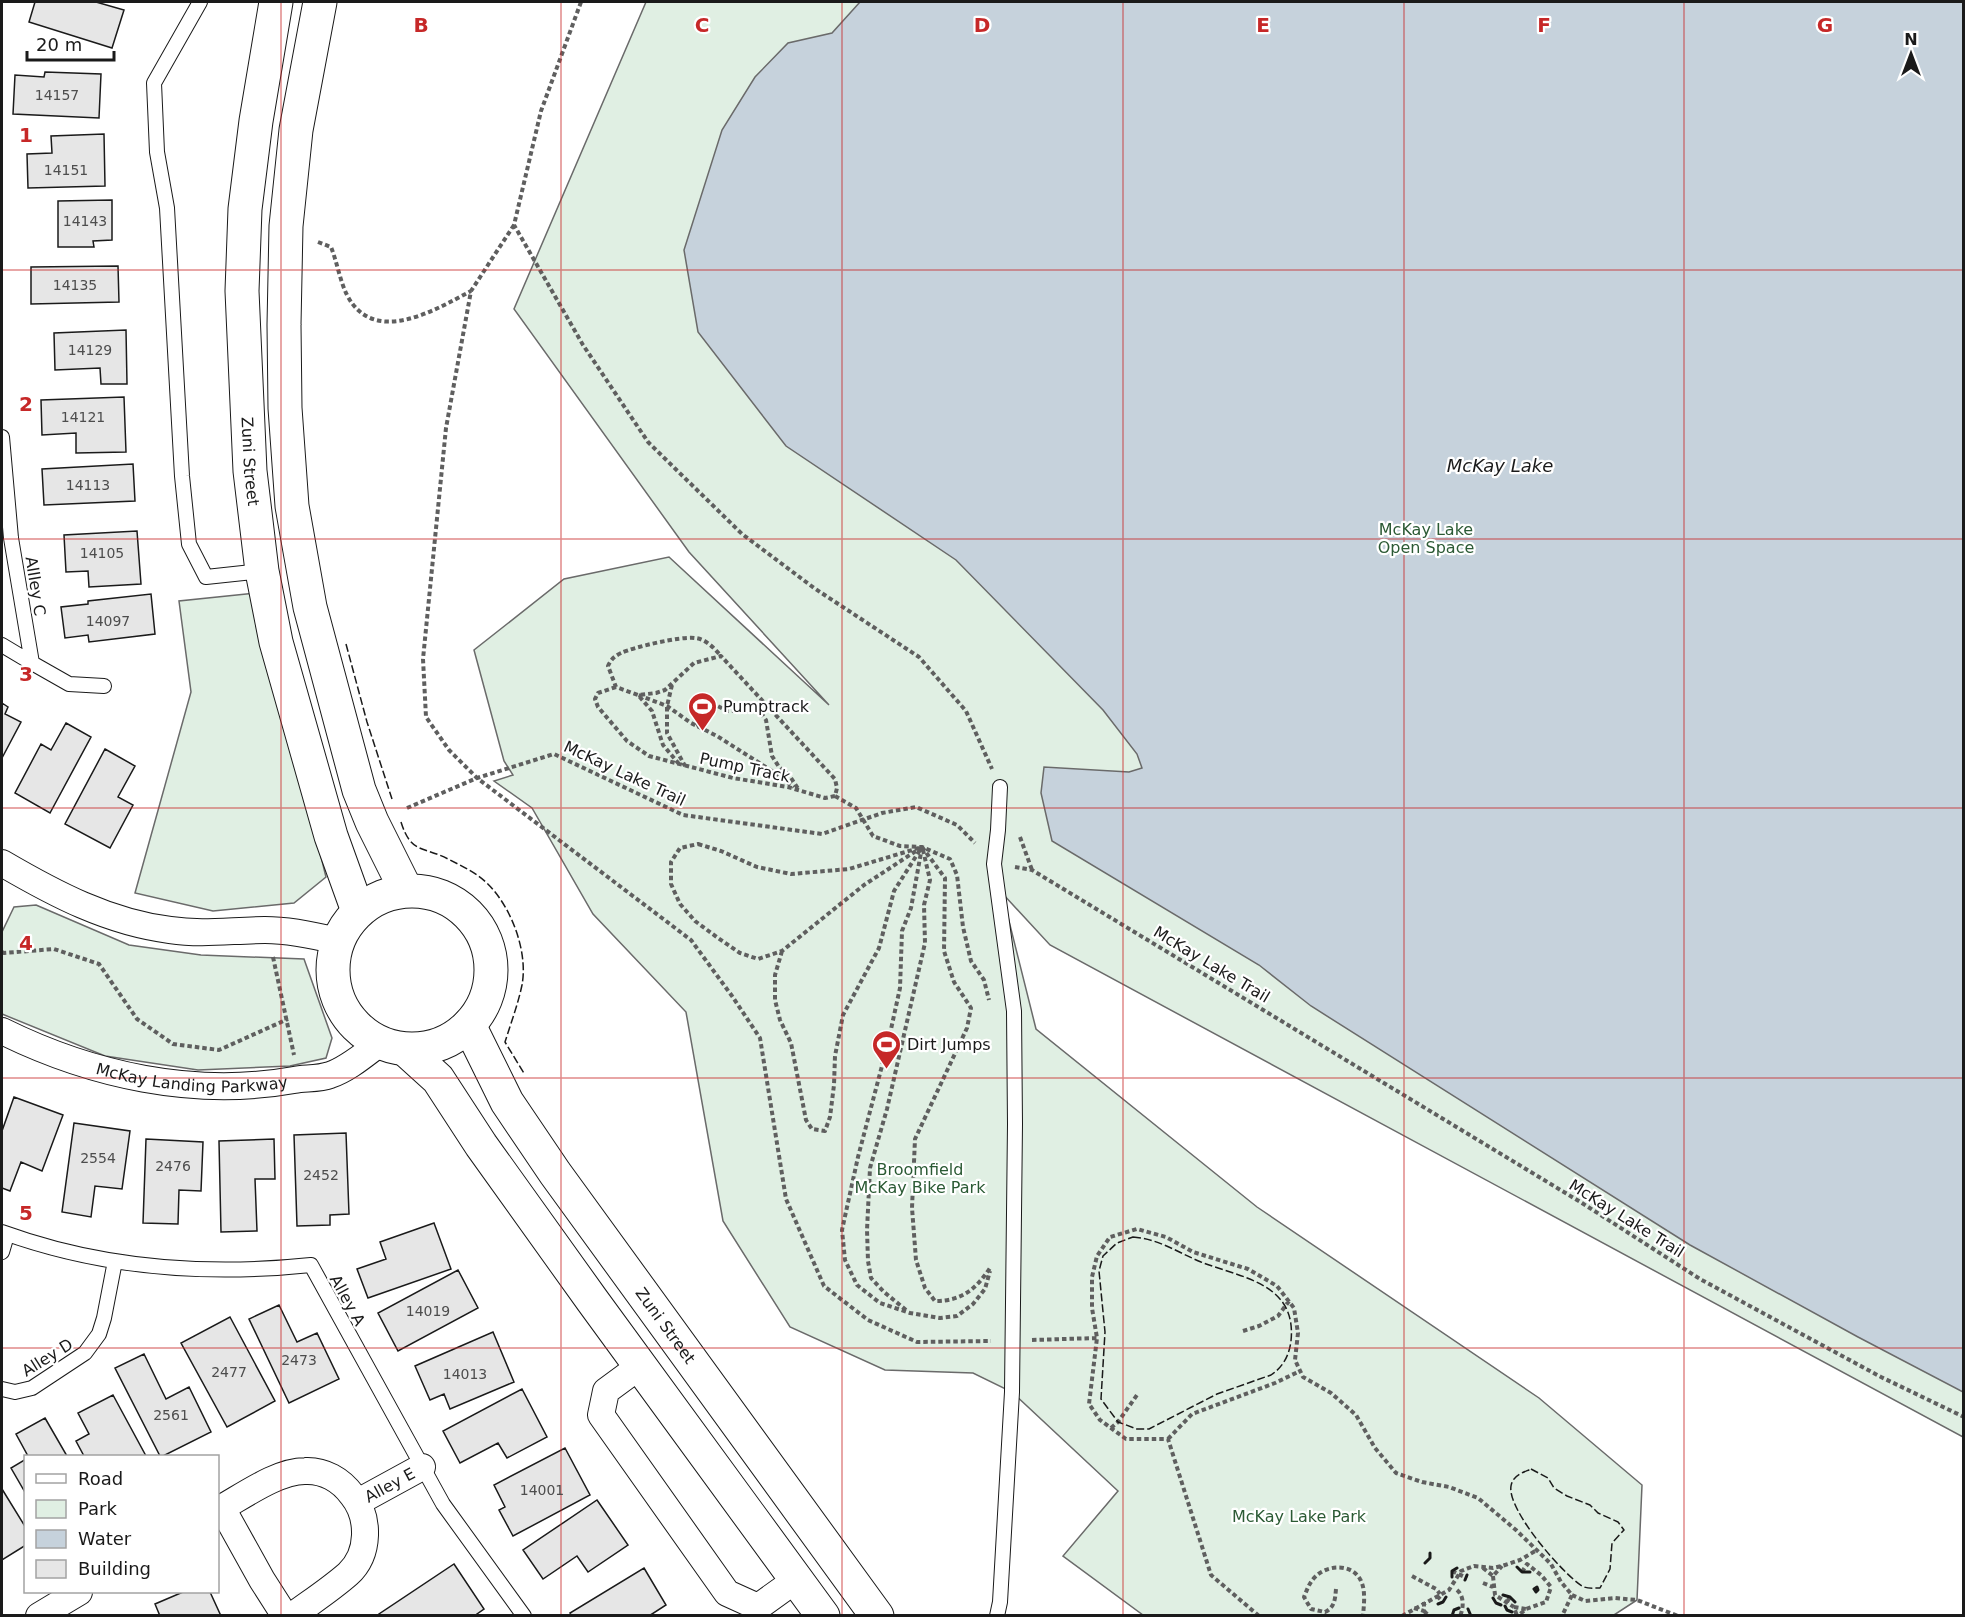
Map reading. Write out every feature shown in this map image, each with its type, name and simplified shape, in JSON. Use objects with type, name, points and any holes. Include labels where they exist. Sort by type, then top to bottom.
[{"type":"main road","points":[[320,2],[296,130],[286,226],[285,408],[292,506],[310,607],[359,790],[372,822],[406,890]]},
{"type":"main road","name":"Zuni Street","points":[[272,3],[245,208],[242,291],[250,471],[262,571],[276,642],[330,836],[358,911]]},
{"type":"main road","points":[[393,1046],[429,1048],[451,1039],[469,1026],[483,1006],[491,983],[491,959],[485,936],[471,916],[453,901],[430,892],[406,890],[381,896],[358,911],[346,925],[337,941],[332,965],[334,989],[344,1012],[359,1030],[393,1046],[438,1079],[481,1145],[823,1616]]},
{"type":"main road","name":"Zuni Street","points":[[469,1026],[507,1102],[555,1173],[877,1616]]},
{"type":"street","points":[[2,864],[78,905],[123,921],[170,930],[217,933],[265,930],[306,933],[337,941]]},
{"type":"street","name":"McKay Landing Parkway","points":[[2,1031],[40,1050],[98,1069],[157,1081],[217,1086],[269,1084],[329,1075],[393,1046]]},
{"type":"street","points":[[640,1366],[606,1391],[601,1415],[727,1593],[758,1607],[797,1579]]},
{"type":"street","name":"Alley E","points":[[358,1502],[422,1467]]},
{"type":"street","points":[[285,1616],[220,1509],[287,1473],[305,1470],[327,1474],[345,1485],[358,1502],[363,1514],[366,1534],[361,1555],[349,1573],[292,1616]]},
{"type":"street","points":[[39,1616],[77,1593]]},
{"type":"lane","points":[[200,2],[154,83],[157,152],[167,208],[182,476],[189,544],[206,577],[262,571]]},
{"type":"lane","name":"Allley C","points":[[2,437],[11,538],[32,663]]},
{"type":"lane","points":[[2,645],[69,684],[104,686]]},
{"type":"lane","points":[[997,1616],[1000,1602],[1012,1392],[1014,1011],[994,864],[1000,787]]},
{"type":"lane","points":[[2,1252],[4,1233]]},
{"type":"lane","name":"Alley A","points":[[4,1233],[67,1252],[115,1262],[184,1270],[268,1270],[310,1265],[443,1504],[524,1616]]},
{"type":"lane","name":"Alley D","points":[[2,1389],[15,1392],[32,1388],[85,1353],[99,1334],[115,1262]]},
{"type":"path","points":[[581,2],[541,111],[514,225],[471,291],[446,428],[423,659],[426,717],[449,750],[477,778],[692,940],[732,996],[760,1038],[786,1199],[824,1286],[868,1320],[917,1342],[1097,1338]]},
{"type":"path","points":[[514,225],[584,345],[648,442],[742,534],[814,588],[919,657],[966,711],[1000,787],[1032,870]]},
{"type":"path","points":[[318,242],[331,247],[347,295],[355,307],[368,318],[385,322],[423,316],[471,291]]},
{"type":"path","name":"Pump Track","points":[[616,687],[608,666],[612,658],[622,653],[681,639],[696,638],[710,644],[835,779],[837,788],[835,796],[825,798],[799,790],[733,778],[649,756],[627,741],[598,707],[595,699],[598,693],[616,687],[668,706],[799,790]]},
{"type":"path","points":[[638,695],[656,693],[672,684],[694,663],[721,656]]},
{"type":"path","name":"Pump Track","points":[[672,684],[668,706],[668,733],[683,766]]},
{"type":"path","name":"Pump Track","points":[[638,695],[652,711],[663,745],[683,766]]},
{"type":"path","name":"Pump Track","points":[[699,727],[694,717],[695,708],[700,703],[714,705],[727,711],[760,711],[766,720],[772,756],[799,790]]},
{"type":"path","name":"McKay Lake Trail","points":[[407,808],[477,778],[554,753],[683,814],[822,834],[882,813],[916,807],[957,825],[994,864],[1032,870],[1573,1197],[1700,1279],[1881,1377],[1964,1417]]},
{"type":"path","points":[[835,796],[856,808],[873,836],[900,846],[922,847],[950,859],[957,875],[963,927],[971,961],[984,980],[991,1010]]},
{"type":"path","points":[[698,844],[721,850],[757,867],[791,874],[849,869],[922,847],[864,885],[782,951],[758,959],[740,953],[695,921],[680,904],[671,884],[671,862],[680,848],[698,844]]},
{"type":"path","points":[[782,951],[776,975],[775,1000],[780,1020],[791,1043],[806,1120],[812,1129],[825,1131],[830,1117],[835,1056],[843,1015],[879,948],[894,891],[922,847]]},
{"type":"path","points":[[922,847],[945,878],[944,951],[954,982],[971,1008],[967,1028],[915,1139],[912,1208],[916,1260],[925,1288],[935,1301],[951,1301],[964,1294],[980,1283],[991,1265],[986,1289],[973,1304],[957,1316],[940,1318],[910,1313],[880,1303],[857,1285],[845,1260],[842,1230],[900,988],[902,931],[911,908],[922,847]]},
{"type":"path","points":[[910,1313],[871,1278],[867,1262],[867,1230],[870,1168],[888,1109],[925,943],[924,905],[930,880],[922,847]]},
{"type":"path","points":[[2,952],[54,949],[99,964],[137,1019],[173,1044],[219,1050],[288,1019]]},
{"type":"path","points":[[271,950],[288,1019],[295,1060]]},
{"type":"path","points":[[1300,1371],[1275,1383],[1192,1414],[1168,1439],[1126,1439],[1100,1420],[1089,1404],[1097,1338],[1092,1308],[1092,1277],[1097,1256],[1110,1237],[1137,1229],[1166,1237],[1193,1252],[1248,1269],[1276,1286],[1294,1308],[1298,1333],[1295,1360],[1303,1377],[1331,1393],[1356,1415],[1375,1448],[1396,1473],[1422,1482],[1449,1487],[1478,1498],[1551,1564],[1561,1582],[1572,1595],[1585,1601],[1615,1598],[1637,1600],[1678,1616]]},
{"type":"path","points":[[1243,1331],[1278,1316],[1289,1301]]},
{"type":"path","points":[[1111,1428],[1137,1395]]},
{"type":"path","points":[[1168,1439],[1211,1575],[1259,1616]]},
{"type":"path","points":[[1449,1590],[1461,1571],[1474,1566],[1483,1568],[1502,1566],[1520,1560],[1537,1550]]},
{"type":"path","points":[[1522,1572],[1529,1555]]},
{"type":"path","points":[[1510,1597],[1511,1605],[1517,1616],[1526,1609],[1546,1602],[1551,1587],[1541,1575],[1520,1560]]},
{"type":"path","points":[[1502,1566],[1492,1576],[1495,1595],[1511,1605],[1526,1609]]},
{"type":"path","points":[[1336,1589],[1335,1604],[1325,1612],[1311,1609],[1306,1604],[1304,1597],[1308,1585],[1316,1575],[1328,1569],[1340,1567],[1350,1570],[1361,1580],[1365,1598],[1363,1616]]},
{"type":"path","points":[[1483,1568],[1492,1576]]},
{"type":"path","points":[[1452,1571],[1467,1578]]},
{"type":"path","points":[[1412,1576],[1436,1589],[1443,1602]]},
{"type":"path","points":[[1454,1582],[1463,1604],[1459,1616]]},
{"type":"path","points":[[1483,1583],[1492,1587]]},
{"type":"path","points":[[1401,1616],[1449,1590],[1457,1590]]},
{"type":"path","points":[[1562,1616],[1572,1595]]},
{"type":"path","points":[[1496,1603],[1500,1598]]},
{"type":"path","points":[[1424,1602],[1425,1611],[1429,1616]]},
{"type":"path","points":[[1507,1610],[1511,1605]]},
{"type":"path","points":[[1414,1608],[1425,1611]]},
{"type":"path","points":[[1454,1610],[1459,1616]]},
{"type":"green space","name":"McKay Lake","points":[[646,2],[1963,2],[1963,1437],[1050,945],[1002,893],[1036,1029],[1257,1207],[1539,1398],[1642,1485],[1637,1600],[1614,1615],[1143,1615],[1063,1556],[1118,1491],[1012,1392],[973,1373],[885,1370],[790,1327],[723,1221],[686,1012],[593,914],[532,808],[494,781],[513,775],[504,761],[474,650],[564,579],[669,557],[829,705],[689,552],[514,309]]},
{"type":"green space","points":[[256,593],[326,877],[294,903],[213,911],[135,893],[191,692],[179,601]]},
{"type":"green space","points":[[36,905],[129,945],[201,955],[304,959],[332,1038],[326,1058],[290,1066],[198,1070],[105,1056],[2,1014],[2,932],[14,907]]},
{"type":"water","name":"McKay Lake","points":[[860,2],[1963,2],[1963,1392],[1690,1245],[1311,1006],[1259,965],[1052,841],[1041,793],[1044,767],[1129,772],[1142,768],[1137,754],[1103,710],[956,560],[786,446],[698,332],[684,250],[722,130],[755,77],[788,43],[832,33]]},
{"type":"building","points":[[35,2],[96,2],[124,10],[112,48],[29,22]]},
{"type":"building","points":[[45,72],[101,74],[99,118],[13,114],[15,75],[44,77]]},
{"type":"building","points":[[104,134],[105,186],[28,188],[27,154],[52,153],[51,136]]},
{"type":"building","points":[[112,200],[112,240],[93,241],[94,247],[58,247],[58,201]]},
{"type":"building","points":[[118,266],[119,302],[31,304],[31,267]]},
{"type":"building","points":[[126,330],[127,384],[101,384],[100,368],[55,370],[54,333]]},
{"type":"building","points":[[124,397],[126,452],[76,453],[76,433],[42,435],[41,400]]},
{"type":"building","points":[[133,464],[135,501],[44,505],[42,469]]},
{"type":"building","points":[[137,531],[141,584],[89,587],[88,571],[66,572],[64,535]]},
{"type":"building","points":[[151,594],[155,634],[89,642],[88,635],[65,638],[61,607],[88,604],[88,601]]},
{"type":"building","points":[[2,703],[8,707],[5,714],[21,722],[2,758]]},
{"type":"building","points":[[66,723],[91,737],[50,813],[15,793],[41,744],[51,750]]},
{"type":"building","points":[[105,749],[135,766],[118,797],[133,805],[110,848],[65,824]]},
{"type":"building","points":[[14,1097],[63,1115],[42,1171],[21,1162],[10,1191],[2,1188],[2,1131]]},
{"type":"building","points":[[74,1123],[130,1131],[122,1189],[95,1186],[91,1217],[62,1212]]},
{"type":"building","points":[[346,1133],[349,1214],[330,1215],[330,1225],[297,1226],[294,1135]]},
{"type":"building","points":[[146,1139],[203,1142],[201,1191],[179,1190],[178,1224],[143,1223]]},
{"type":"building","points":[[274,1139],[275,1179],[255,1179],[257,1231],[221,1232],[219,1141]]},
{"type":"building","points":[[434,1223],[451,1269],[368,1298],[357,1269],[386,1259],[380,1242]]},
{"type":"building","points":[[458,1270],[478,1308],[398,1351],[378,1313]]},
{"type":"building","points":[[279,1305],[297,1342],[317,1333],[339,1379],[289,1403],[249,1319]]},
{"type":"building","points":[[230,1317],[275,1401],[227,1427],[181,1343]]},
{"type":"building","points":[[493,1332],[514,1382],[450,1409],[444,1394],[430,1400],[415,1366]]},
{"type":"building","points":[[144,1354],[166,1399],[189,1387],[211,1432],[165,1455],[159,1455],[115,1368]]},
{"type":"building","points":[[522,1389],[547,1437],[507,1458],[498,1443],[460,1463],[443,1431]]},
{"type":"building","points":[[113,1395],[145,1455],[83,1455],[76,1441],[89,1434],[78,1413]]},
{"type":"building","points":[[45,1418],[66,1455],[27,1455],[16,1434]]},
{"type":"building","points":[[565,1448],[590,1495],[513,1536],[499,1510],[505,1507],[494,1485]]},
{"type":"building","points":[[24,1460],[24,1491],[11,1468]]},
{"type":"building","points":[[2,1489],[24,1525],[24,1546],[2,1560]]},
{"type":"building","points":[[597,1500],[628,1545],[588,1572],[577,1556],[543,1579],[523,1550]]},
{"type":"building","points":[[454,1564],[484,1609],[474,1616],[380,1616],[379,1614]]},
{"type":"building","points":[[644,1568],[666,1605],[649,1616],[572,1616],[570,1613]]},
{"type":"building","points":[[181,1593],[210,1593],[221,1616],[160,1616],[155,1604]]},
{"type":"fence","points":[[346,644],[367,722],[392,799]]},
{"type":"fence","points":[[401,822],[414,844],[477,875],[498,895],[506,909],[519,939],[523,970],[522,985],[505,1042],[525,1075]]},
{"type":"fence","points":[[1133,1237],[1160,1243],[1201,1262],[1249,1279],[1276,1295],[1285,1306],[1291,1322],[1291,1341],[1285,1361],[1271,1375],[1217,1394],[1149,1429],[1137,1429],[1118,1422],[1101,1399],[1105,1332],[1099,1271],[1103,1256],[1117,1243],[1133,1237]]},
{"type":"fence","points":[[1531,1469],[1548,1478],[1554,1488],[1567,1496],[1590,1505],[1598,1513],[1618,1522],[1624,1530],[1612,1543],[1610,1569],[1600,1588],[1584,1587],[1573,1579],[1526,1525],[1512,1497],[1511,1486],[1518,1475],[1531,1469]]},
{"type":"wall","points":[[1425,1563],[1430,1558],[1430,1553]]},
{"type":"wall","points":[[1517,1567],[1522,1572],[1530,1572]]},
{"type":"wall","points":[[1452,1577],[1452,1571],[1457,1568]]},
{"type":"wall","points":[[1465,1580],[1467,1575]]},
{"type":"wall","points":[[1537,1587],[1538,1590],[1536,1592],[1534,1589],[1537,1587]]},
{"type":"wall","points":[[1503,1595],[1515,1602]]},
{"type":"wall","points":[[1438,1604],[1446,1597]]},
{"type":"wall","points":[[1493,1598],[1501,1605]]},
{"type":"wall","points":[[1505,1606],[1512,1612]]},
{"type":"wall","points":[[1452,1616],[1454,1610],[1459,1608]]},
{"type":"wall","points":[[1468,1609],[1471,1616]]},
{"type":"place","name":"Pumptrack","points":[[702,732]]},
{"type":"place","name":"Dirt Jumps","points":[[886,1070]]},
{"type":"park label","name":"McKay Lake Open Space","points":[[1426,538]]},
{"type":"park label","name":"Broomfield McKay Bike Park","points":[[920,1178]]},
{"type":"park label","name":"McKay Lake Park","points":[[1299,1516]]}]
